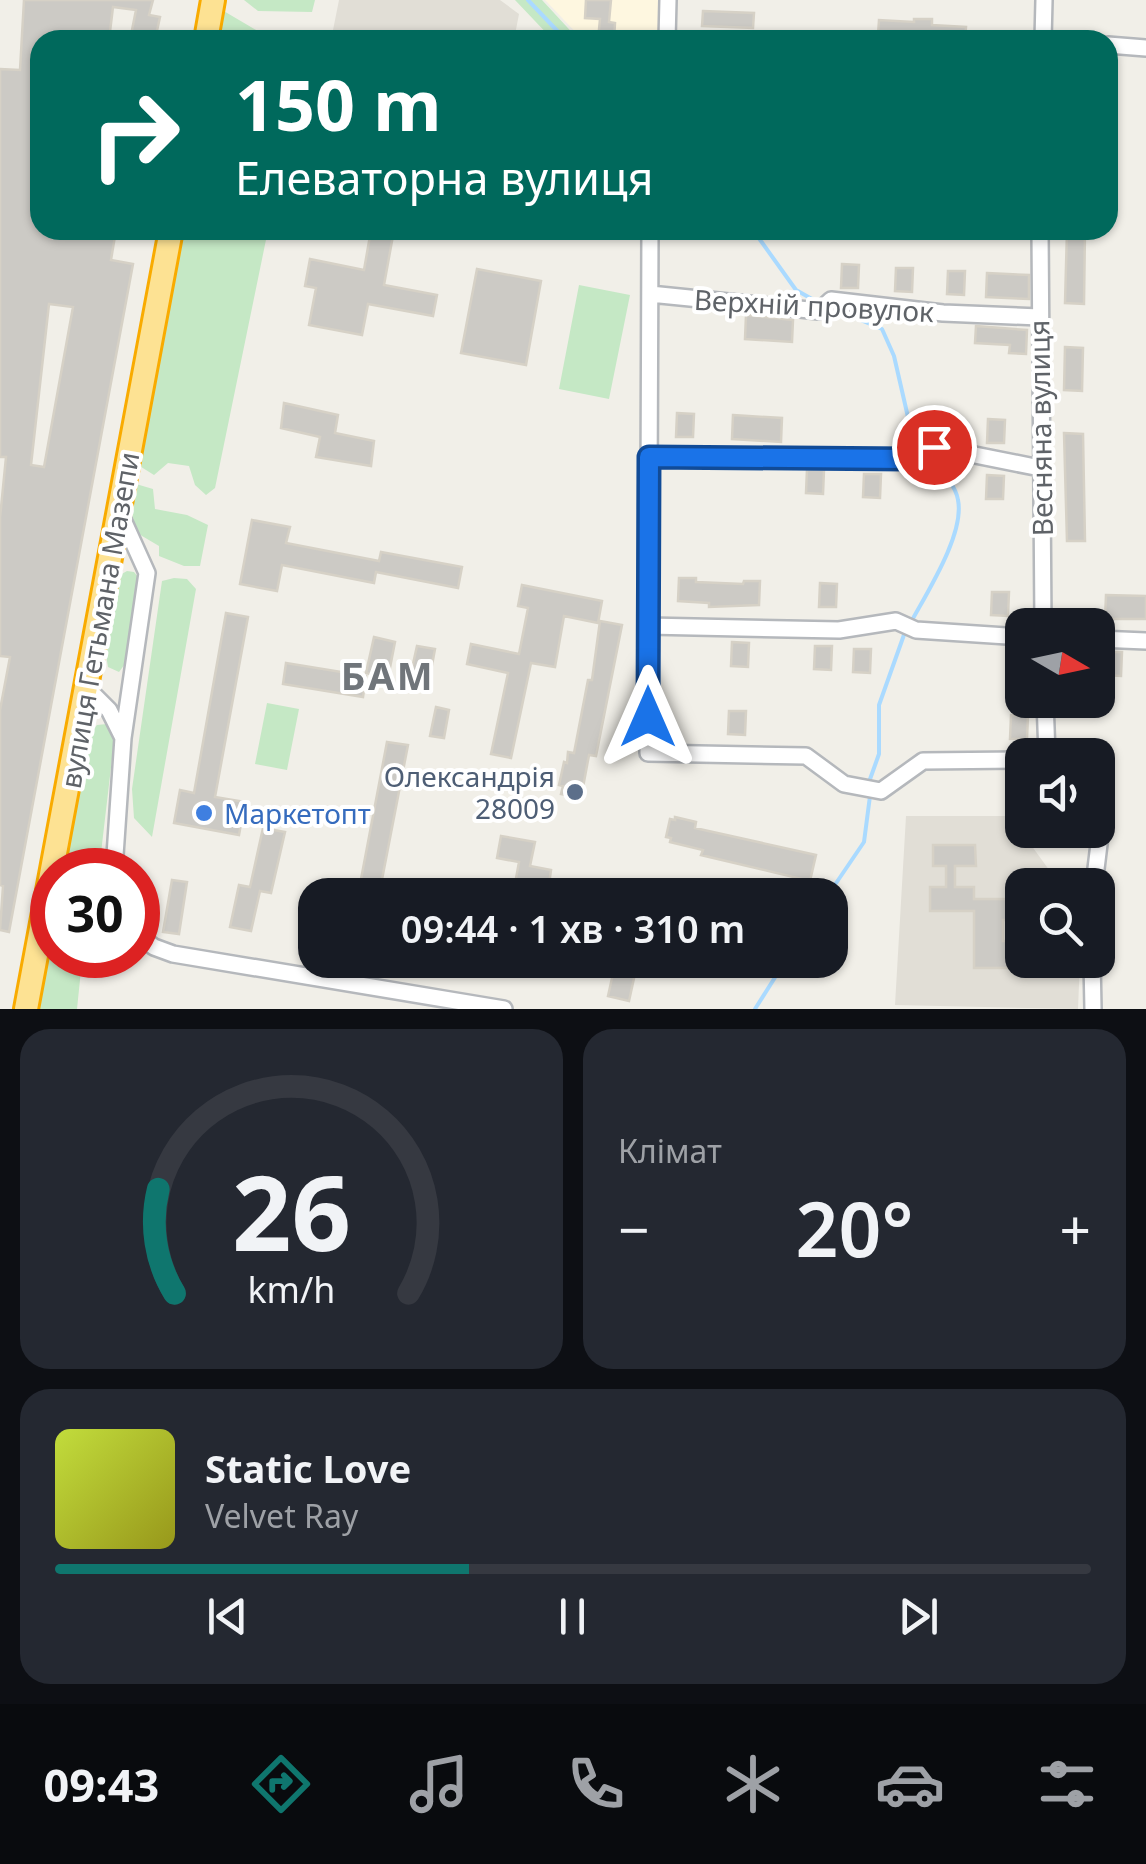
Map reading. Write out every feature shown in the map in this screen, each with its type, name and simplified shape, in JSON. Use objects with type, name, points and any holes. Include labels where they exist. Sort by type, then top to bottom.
[{"type":"highway","points":[[208,30],[213,0]]},
{"type":"highway","name":"вулиця Гетьмана Мазепи","points":[[26,1009],[169,240]]},
{"type":"street","points":[[667,30],[668,0]]},
{"type":"street","points":[[1043,30],[1044,0]]},
{"type":"street","points":[[1118,46],[1146,48]]},
{"type":"street","points":[[650,240],[648,752],[806,756],[844,784],[881,791],[923,761],[1005,760]]},
{"type":"street","name":"Весняна вулиця","points":[[1040,240],[1043,608]]},
{"type":"street","name":"Верхній провулок","points":[[650,294],[1039,317]]},
{"type":"street","points":[[649,457],[908,459],[934,447],[1040,468]]},
{"type":"street","points":[[116,848],[123,738],[147,573],[119,511]]},
{"type":"street","points":[[648,626],[838,630],[896,620],[916,630],[1005,635]]},
{"type":"street","points":[[1115,640],[1146,641]]},
{"type":"street","points":[[86,687],[109,710],[123,738]]},
{"type":"street","points":[[160,949],[504,1009]]},
{"type":"street","points":[[1092,978],[1092,1009]]},
{"type":"shaded area","points":[[339,0],[500,0],[519,14],[516,30],[333,30]]},
{"type":"shaded area","points":[[545,0],[658,0],[658,30],[574,30]]},
{"type":"shaded area","points":[[906,816],[1005,816],[1005,848],[1033,848],[1048,868],[1005,868],[1005,978],[1079,978],[1078,1009],[895,1005]]},
{"type":"green space","points":[[244,0],[315,0],[312,12],[258,11]]},
{"type":"green space","points":[[515,0],[542,0],[570,30],[544,30]]},
{"type":"green space","points":[[222,10],[256,30],[218,30]]},
{"type":"green space","points":[[179,240],[266,240],[215,488],[206,495],[195,485],[189,466],[168,463],[154,475],[138,465]]},
{"type":"green space","points":[[579,285],[630,295],[609,399],[559,389]]},
{"type":"green space","points":[[136,484],[153,489],[155,509],[187,515],[208,525],[200,566],[184,566],[159,556],[159,546],[137,533],[131,510]]},
{"type":"green space","points":[[127,571],[139,578],[125,664],[119,672],[108,667],[106,655],[120,575]]},
{"type":"green space","points":[[187,579],[196,589],[152,837],[134,818],[132,789],[162,581]]},
{"type":"green space","points":[[267,703],[299,709],[287,770],[255,764]]},
{"type":"green space","points":[[107,724],[115,733],[102,848],[67,848],[88,734],[97,725]]},
{"type":"green space","points":[[43,978],[80,978],[77,1009],[37,1009]]},
{"type":"building","points":[[24,0],[153,0],[149,15],[160,17],[157,30],[132,30],[136,10],[113,7],[110,30],[30,30],[30,240],[114,240],[111,260],[133,264],[9,932],[0,930],[0,710],[10,657],[0,656],[0,518],[6,457],[0,457],[0,69],[20,70]],"holes":[[[49,304],[73,307],[44,467],[31,465]]]},
{"type":"building","points":[[586,0],[611,0],[609,22],[615,23],[615,30],[599,30],[600,19],[585,18]]},
{"type":"building","points":[[703,11],[754,13],[753,28],[702,26]]},
{"type":"building","points":[[932,19],[932,25],[966,27],[966,30],[878,30],[879,20]]},
{"type":"building","points":[[369,240],[392,240],[384,285],[437,295],[433,316],[368,304],[362,335],[309,325],[316,288],[305,286],[310,259],[364,270]]},
{"type":"building","points":[[1067,240],[1085,240],[1084,304],[1065,303]]},
{"type":"building","points":[[842,264],[859,265],[858,288],[841,288]]},
{"type":"building","points":[[896,268],[913,268],[912,292],[895,291]]},
{"type":"building","points":[[477,269],[541,281],[526,365],[461,353]]},
{"type":"building","points":[[948,271],[965,271],[964,295],[947,294]]},
{"type":"building","points":[[987,273],[1029,275],[1029,299],[986,297]]},
{"type":"building","points":[[746,315],[793,320],[792,342],[745,339]]},
{"type":"building","points":[[976,326],[1027,330],[1026,354],[1009,353],[1010,345],[975,343]]},
{"type":"building","points":[[1065,347],[1083,348],[1082,391],[1064,390]]},
{"type":"building","points":[[284,403],[338,415],[335,433],[374,441],[371,466],[316,457],[320,437],[281,428]]},
{"type":"building","points":[[677,413],[694,414],[693,437],[676,437]]},
{"type":"building","points":[[733,415],[782,418],[781,442],[732,439]]},
{"type":"building","points":[[988,419],[1005,420],[1004,443],[987,443]]},
{"type":"building","points":[[1064,433],[1083,434],[1085,541],[1067,541]]},
{"type":"building","points":[[807,469],[824,470],[823,494],[806,493]]},
{"type":"building","points":[[864,474],[881,474],[880,498],[863,497]]},
{"type":"building","points":[[987,475],[1004,476],[1003,499],[986,499]]},
{"type":"building","points":[[252,520],[290,527],[286,543],[379,561],[381,552],[462,567],[458,588],[376,572],[374,583],[282,565],[277,591],[240,584]]},
{"type":"building","points":[[679,578],[743,584],[760,581],[759,605],[709,607],[709,603],[678,601]]},
{"type":"building","points":[[820,583],[837,584],[836,607],[819,607]]},
{"type":"building","points":[[522,585],[602,601],[598,623],[564,616],[555,667],[531,663],[511,758],[491,754],[508,673],[467,664],[471,644],[519,654],[528,608],[518,606]]},
{"type":"building","points":[[992,592],[1009,592],[1005,616],[991,615]]},
{"type":"building","points":[[1106,595],[1146,596],[1146,619],[1115,619],[1115,608],[1105,608]]},
{"type":"building","points":[[226,613],[248,617],[215,797],[245,802],[239,835],[174,823],[180,790],[194,793]]},
{"type":"building","points":[[600,621],[622,625],[596,756],[589,755],[581,798],[561,794],[563,786],[559,785],[568,752],[574,753],[588,680],[592,680]]},
{"type":"building","points":[[374,637],[395,642],[388,678],[366,673]]},
{"type":"building","points":[[732,642],[749,643],[748,667],[731,666]]},
{"type":"building","points":[[417,646],[435,649],[430,676],[411,673]]},
{"type":"building","points":[[815,646],[832,646],[831,670],[814,669]]},
{"type":"building","points":[[854,649],[871,649],[870,673],[853,672]]},
{"type":"building","points":[[1115,652],[1122,652],[1121,676],[1115,676]]},
{"type":"building","points":[[286,663],[366,676],[363,697],[283,684]]},
{"type":"building","points":[[436,707],[449,710],[444,738],[430,736]]},
{"type":"building","points":[[729,711],[746,711],[745,735],[728,734]]},
{"type":"building","points":[[1011,718],[1028,718],[1027,738],[1010,738]]},
{"type":"building","points":[[387,742],[408,745],[382,878],[361,878]]},
{"type":"building","points":[[670,819],[696,822],[695,828],[816,855],[811,878],[701,855],[703,850],[670,842],[671,838],[666,837]]},
{"type":"building","points":[[263,828],[285,832],[271,893],[260,891],[251,931],[230,927],[239,885],[250,887]]},
{"type":"building","points":[[501,836],[535,842],[530,866],[551,870],[550,878],[516,878],[519,862],[497,858]]},
{"type":"building","points":[[933,845],[975,845],[976,866],[955,866],[955,887],[974,887],[974,899],[1005,899],[1005,968],[974,968],[974,911],[930,911],[930,887],[946,887],[946,866],[933,866]]},
{"type":"building","points":[[172,880],[187,882],[179,934],[163,932]]},
{"type":"building","points":[[612,978],[634,978],[629,1001],[608,996]]},
{"type":"waterway","points":[[528,0],[556,30]]},
{"type":"waterway","points":[[760,240],[796,290],[819,303]]},
{"type":"waterway","points":[[832,308],[882,329],[894,356],[913,439],[920,448]]},
{"type":"waterway","points":[[910,624],[943,564],[959,514],[953,487],[926,456]]},
{"type":"waterway","points":[[869,782],[879,754],[879,705],[905,632]]},
{"type":"waterway","points":[[840,878],[864,842],[870,796]]},
{"type":"waterway","points":[[755,1009],[775,978]]},
{"type":"place","name":"Олександрія 28009","points":[[575,792]]},
{"type":"place","name":"Маркетопт","points":[[204,813]]},
{"type":"district","name":"БАМ","points":[[388,675]]},
{"type":"route","points":[[648,717],[649,457],[908,459],[934,447]]}]
